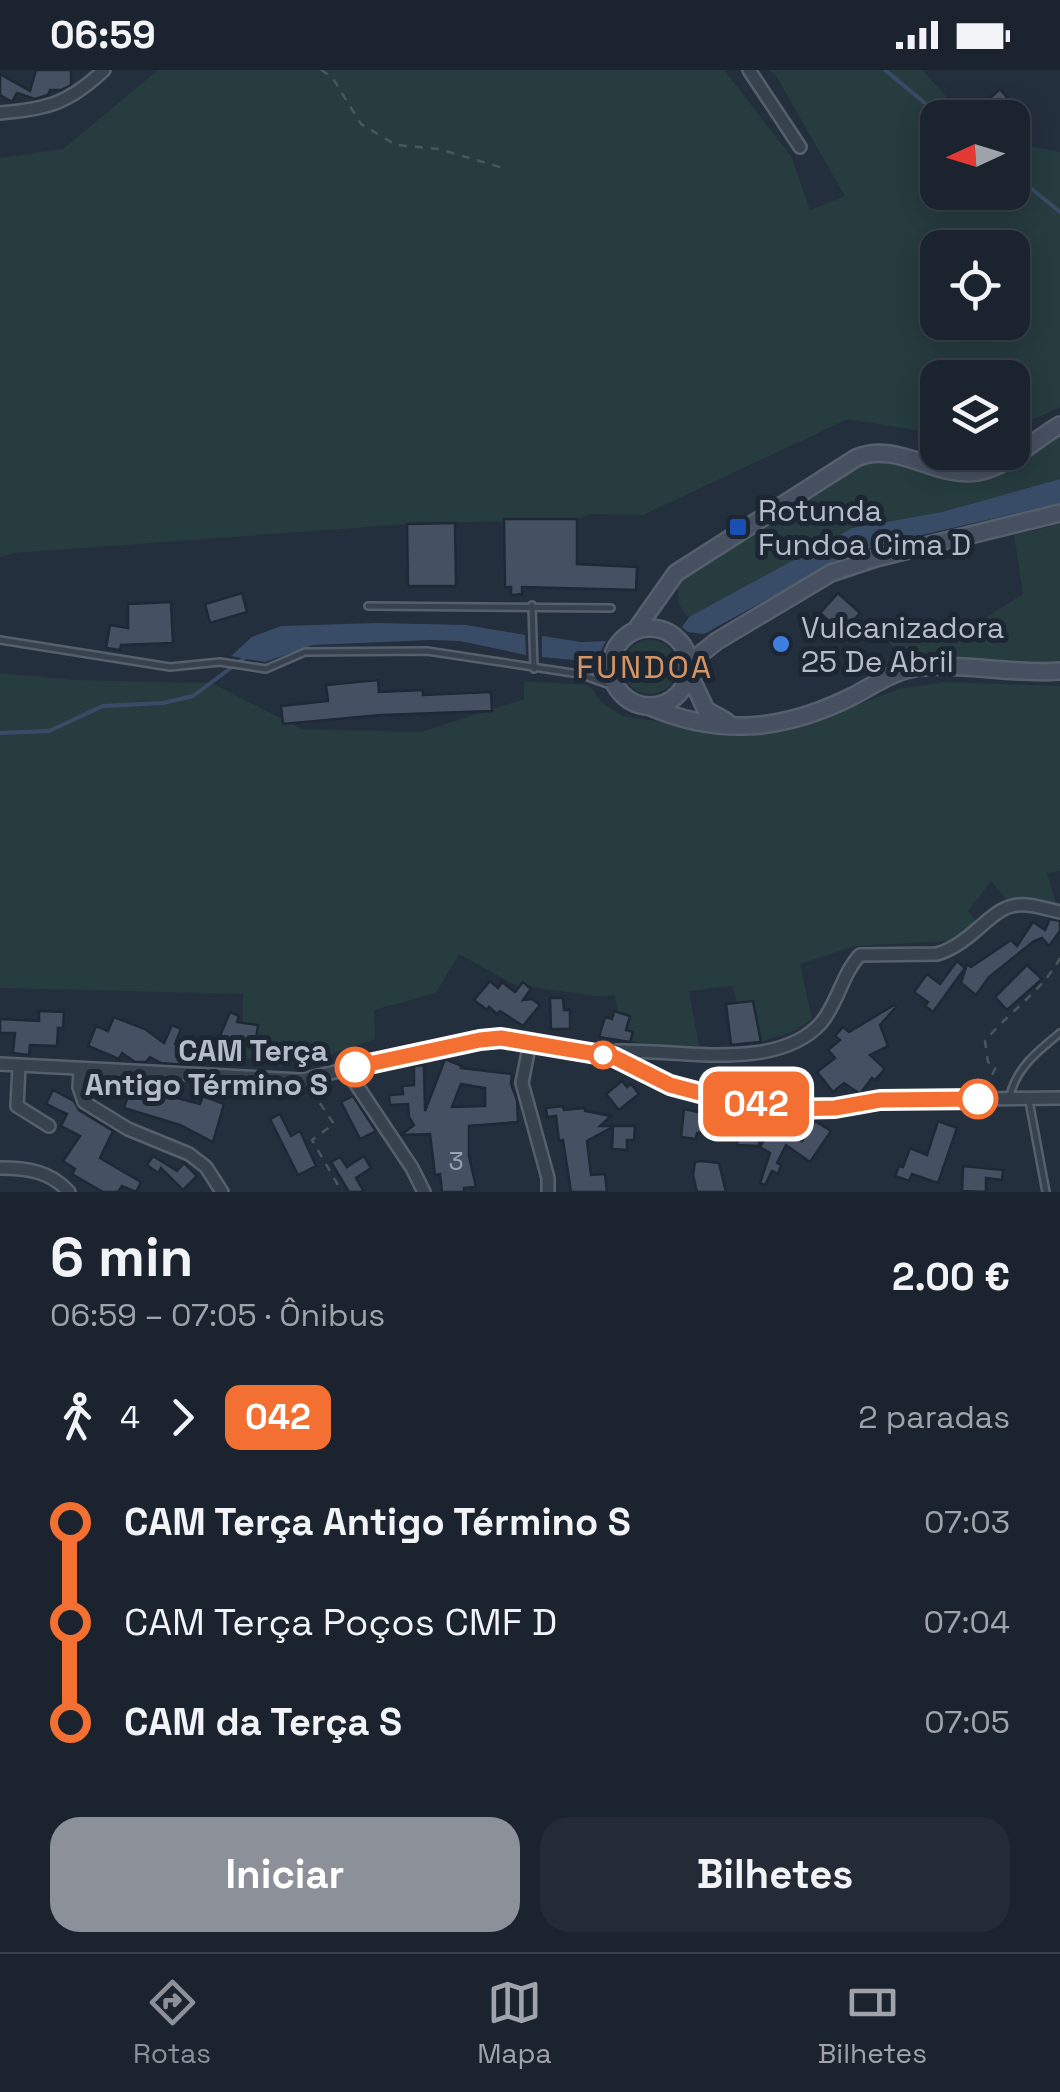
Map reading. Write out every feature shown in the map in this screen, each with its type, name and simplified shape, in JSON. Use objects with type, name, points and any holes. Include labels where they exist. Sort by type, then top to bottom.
[{"type":"main road","points":[[1060,426],[981,472],[958,473],[882,452],[866,454],[826,475],[676,573],[635,630],[620,641],[611,660],[616,687],[629,700],[670,716],[738,727],[790,722],[826,710],[896,674],[923,666],[1060,671]]},
{"type":"main road","points":[[648,706],[675,696],[684,685],[688,668],[717,641],[831,574],[876,558],[1060,513]]},
{"type":"main road","points":[[664,592],[674,637],[706,710],[738,727]]},
{"type":"main road","points":[[635,630],[652,628],[674,637],[717,641]]},
{"type":"street","points":[[0,113],[58,104],[80,93],[104,70]]},
{"type":"street","points":[[748,70],[800,147]]},
{"type":"street","points":[[614,1057],[617,1050],[754,1054],[781,1047],[812,1032],[824,1019],[860,955],[937,954],[964,943],[1008,906],[1060,912]]},
{"type":"street","points":[[0,1064],[301,1080],[480,1040],[530,1042],[614,1057],[670,1085],[785,1109],[835,1108],[880,1100],[1060,1098]]},
{"type":"street","points":[[530,1042],[522,1083],[548,1178],[548,1192]]},
{"type":"street","points":[[18,1066],[17,1106],[49,1126]]},
{"type":"street","points":[[346,1069],[424,1192]]},
{"type":"street","points":[[80,1071],[84,1102],[128,1129],[190,1154],[206,1168],[222,1192]]},
{"type":"street","points":[[0,1168],[46,1174],[69,1192]]},
{"type":"lane","points":[[368,606],[610,608]]},
{"type":"lane","points":[[532,606],[534,669]]},
{"type":"lane","points":[[0,640],[170,667],[220,662],[266,669],[305,652],[396,650],[579,674],[616,687]]},
{"type":"lane","points":[[579,674],[611,660]]},
{"type":"lane","points":[[1010,1099],[1013,1080],[1060,1033]]},
{"type":"lane","points":[[1029,1098],[1046,1192]]},
{"type":"path","points":[[321,70],[332,77],[361,124],[396,145],[439,149],[503,168]]},
{"type":"path","points":[[980,1099],[996,1067],[988,1062],[986,1040],[1051,975],[1060,958]]},
{"type":"path","points":[[310,1088],[334,1124],[312,1140],[342,1192]]},
{"type":"green space","points":[[158,70],[724,70],[791,156],[810,210],[845,196],[770,70],[922,70],[950,100],[920,100],[920,210],[1030,210],[1030,146],[1060,152],[1060,407],[1030,421],[1030,360],[920,360],[920,431],[848,419],[643,515],[407,524],[0,557],[0,158],[63,149]]},
{"type":"green space","points":[[1060,435],[1060,479],[942,512],[852,528],[689,617],[679,604],[681,577],[874,455],[957,479],[1001,470],[1030,470],[1030,453]]},
{"type":"green space","points":[[1060,524],[1060,663],[899,654],[881,633],[972,626],[1023,594],[1014,535]]},
{"type":"green space","points":[[650,640],[669,648],[677,667],[669,686],[650,694],[631,686],[623,667],[631,648]]},
{"type":"green space","points":[[0,673],[75,680],[212,683],[302,729],[421,732],[524,699],[524,681],[589,685],[603,704],[623,716],[751,736],[785,732],[899,689],[946,682],[1060,686],[1060,871],[1047,873],[1056,903],[1009,902],[991,881],[968,911],[979,925],[953,941],[854,946],[800,964],[812,1019],[794,1031],[751,1045],[732,986],[689,991],[699,1046],[653,1045],[621,1039],[615,995],[515,985],[459,954],[436,993],[374,1010],[375,1039],[308,1062],[277,1066],[242,1057],[243,994],[0,988]]},
{"type":"water","points":[[1060,479],[1060,503],[879,545],[842,558],[704,634],[682,627],[689,617],[852,528],[942,512]]},
{"type":"water","points":[[466,625],[525,635],[526,655],[460,641],[430,640],[313,645],[265,662],[231,656],[252,637],[281,626]]},
{"type":"water","points":[[542,636],[606,641],[595,662],[542,657]]},
{"type":"building","points":[[36,70],[71,70],[71,85],[35,99],[17,93],[12,102],[0,95],[0,74],[30,91]]},
{"type":"building","points":[[1000,89],[1009,100],[988,100]]},
{"type":"building","points":[[504,519],[577,519],[577,564],[637,567],[636,590],[522,587],[522,594],[511,595],[511,587],[505,587]]},
{"type":"building","points":[[455,523],[456,586],[408,586],[407,524]]},
{"type":"building","points":[[242,593],[247,612],[210,623],[205,604]]},
{"type":"building","points":[[838,593],[860,613],[842,633],[820,613]]},
{"type":"building","points":[[171,602],[173,643],[121,645],[120,650],[106,648],[110,625],[128,628],[128,604]]},
{"type":"building","points":[[378,680],[379,692],[491,692],[492,711],[283,724],[281,706],[328,701],[326,685]]},
{"type":"building","points":[[1050,919],[1060,921],[1060,931],[1049,946],[1042,938],[1034,941],[989,977],[976,995],[961,983],[967,964],[971,967],[1011,940],[1017,946],[1033,922],[1045,930]]},
{"type":"building","points":[[957,961],[965,968],[933,1012],[925,1006],[928,1002],[914,992],[927,974],[940,984]]},
{"type":"building","points":[[1027,965],[1042,979],[1007,1010],[995,997]]},
{"type":"building","points":[[490,981],[498,988],[502,982],[515,992],[523,982],[531,989],[523,1000],[532,999],[540,1005],[523,1026],[474,1000]]},
{"type":"building","points":[[550,998],[563,998],[564,1010],[570,1010],[570,1029],[551,1029]]},
{"type":"building","points":[[753,1001],[761,1042],[731,1045],[726,1004]]},
{"type":"building","points":[[894,1005],[880,1025],[888,1046],[870,1055],[885,1069],[860,1094],[844,1083],[833,1092],[817,1072],[835,1058],[828,1050],[840,1040],[835,1036],[843,1027],[849,1032]]},
{"type":"building","points":[[39,1011],[64,1012],[57,1046],[30,1045],[29,1055],[13,1053],[15,1033],[0,1033],[0,1019],[39,1021]]},
{"type":"building","points":[[614,1011],[630,1016],[626,1030],[633,1032],[630,1042],[599,1037],[605,1017],[612,1019]]},
{"type":"building","points":[[230,1012],[239,1016],[237,1022],[258,1025],[256,1040],[244,1039],[241,1048],[233,1044],[229,1054],[220,1050],[222,1045],[217,1043]]},
{"type":"building","points":[[114,1017],[145,1029],[164,1043],[172,1025],[181,1029],[175,1044],[192,1054],[186,1065],[161,1063],[150,1057],[146,1062],[135,1062],[122,1053],[119,1059],[88,1046],[96,1026],[108,1031]]},
{"type":"building","points":[[445,1059],[461,1068],[512,1074],[518,1122],[469,1126],[469,1156],[476,1187],[464,1188],[464,1192],[442,1192],[440,1174],[435,1175],[430,1134],[401,1135],[414,1125],[408,1104],[390,1105],[389,1095],[403,1094],[402,1086],[414,1085],[414,1066],[424,1065],[425,1111]],"holes":[[[461,1084],[485,1088],[485,1106],[452,1107]]]},
{"type":"building","points":[[732,1067],[761,1071],[759,1091],[729,1087]]},
{"type":"building","points":[[622,1081],[627,1087],[631,1084],[639,1094],[619,1110],[606,1094]]},
{"type":"building","points":[[131,1086],[200,1104],[203,1096],[224,1104],[213,1142],[180,1125],[124,1108]]},
{"type":"building","points":[[53,1090],[113,1131],[100,1158],[141,1182],[136,1192],[122,1186],[118,1192],[103,1192],[72,1174],[75,1169],[63,1161],[80,1136],[61,1126],[67,1114],[46,1104]]},
{"type":"building","points":[[353,1096],[376,1131],[360,1139],[341,1102]]},
{"type":"building","points":[[563,1106],[564,1110],[585,1108],[611,1116],[600,1126],[635,1126],[634,1140],[627,1140],[627,1150],[612,1149],[613,1127],[587,1141],[591,1175],[605,1174],[607,1192],[571,1192],[556,1116],[547,1117],[546,1108]]},
{"type":"building","points":[[684,1109],[731,1119],[760,1120],[759,1146],[737,1145],[738,1136],[715,1132],[697,1133],[696,1139],[681,1137]]},
{"type":"building","points":[[280,1114],[291,1136],[300,1131],[316,1166],[298,1175],[270,1119]]},
{"type":"building","points":[[815,1121],[831,1131],[810,1162],[786,1145],[777,1163],[781,1165],[778,1174],[772,1171],[765,1185],[760,1183],[770,1153],[760,1147],[773,1125],[802,1141]]},
{"type":"building","points":[[938,1121],[957,1128],[938,1183],[912,1174],[909,1181],[895,1176],[910,1148],[927,1155]]},
{"type":"building","points":[[153,1156],[177,1171],[184,1163],[197,1176],[183,1190],[161,1168],[158,1173],[147,1165]]},
{"type":"building","points":[[364,1156],[371,1168],[356,1178],[364,1192],[349,1192],[331,1162],[340,1157],[347,1167]]},
{"type":"building","points":[[695,1162],[719,1163],[726,1192],[697,1192],[693,1175]]},
{"type":"building","points":[[963,1166],[1003,1170],[1002,1180],[986,1178],[986,1192],[962,1191]]},
{"type":"waterway","points":[[885,70],[921,100]]},
{"type":"waterway","points":[[1030,188],[1060,212]]},
{"type":"waterway","points":[[0,733],[49,731],[103,706],[163,703],[193,696],[247,656]]},
{"type":"bus line","name":"042","points":[[355,1067],[501,1038],[614,1057],[670,1085],[785,1109],[835,1108],[880,1100],[978,1099]]},
{"type":"place","name":"Rotunda Fundoa Cima D","points":[[738,527]]},
{"type":"place","name":"Vulcanizadora 25 De Abril","points":[[781,644]]},
{"type":"place","name":"CAM Terça Antigo Término S","points":[[355,1067]]},
{"type":"district","name":"FUNDOA","points":[[645,667]]}]
